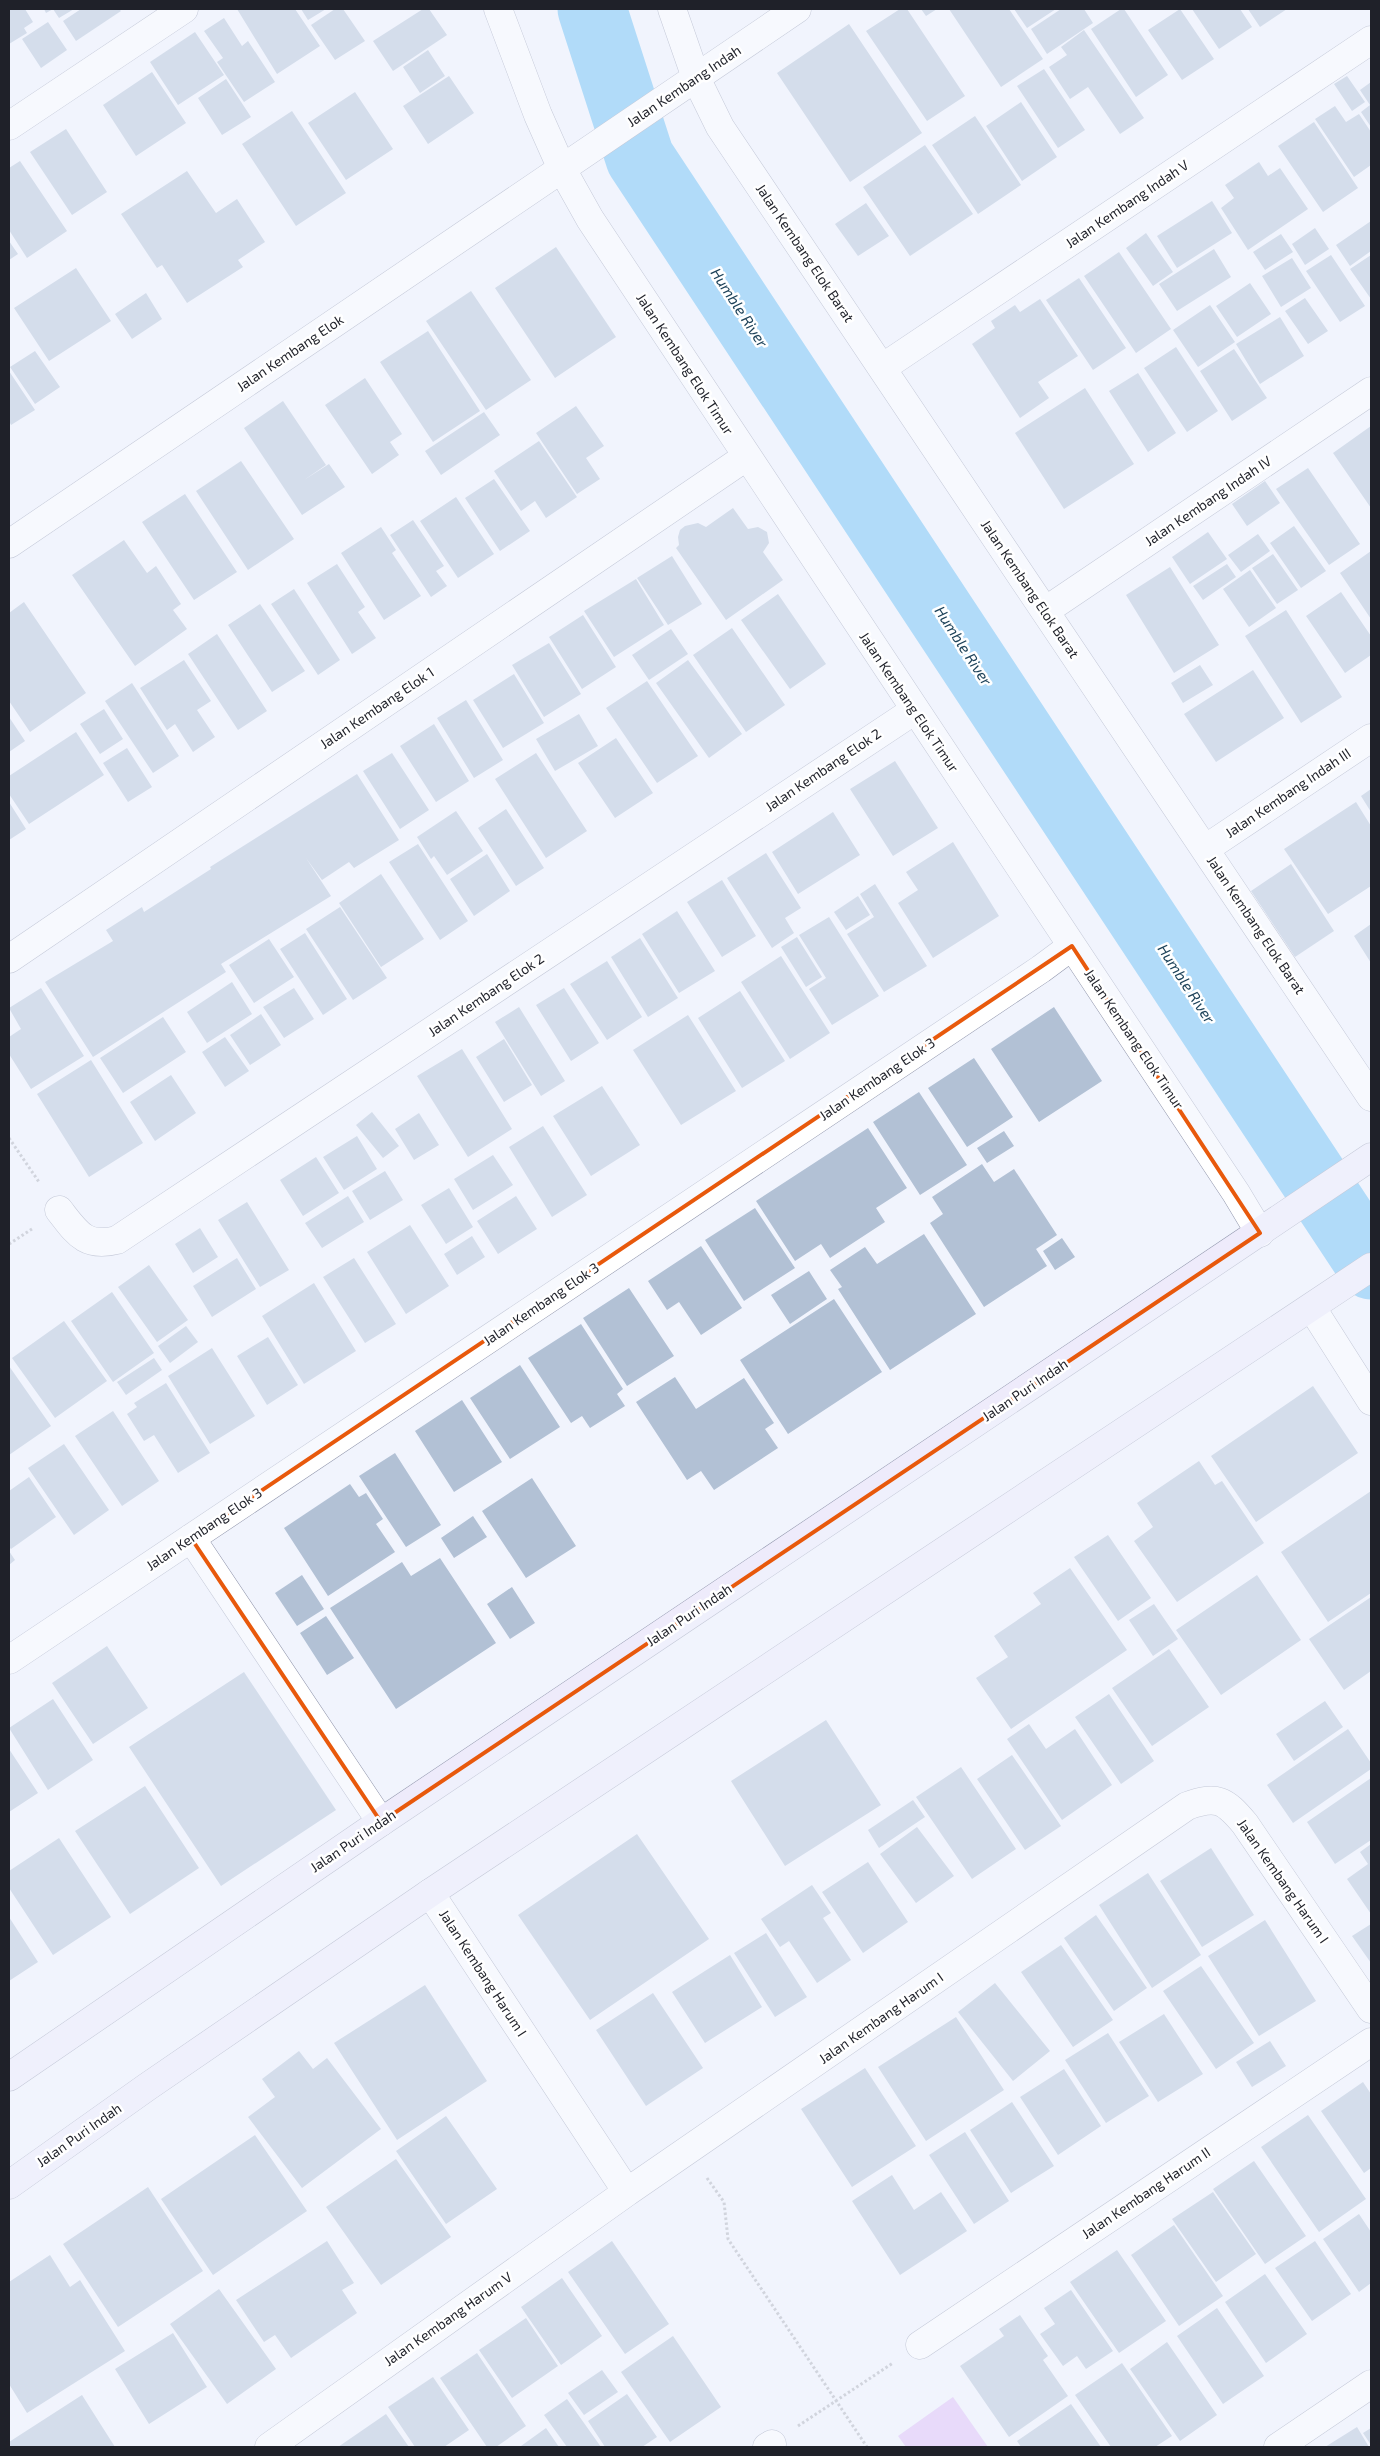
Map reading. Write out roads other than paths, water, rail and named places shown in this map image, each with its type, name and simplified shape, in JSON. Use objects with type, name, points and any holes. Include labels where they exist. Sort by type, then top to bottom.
[{"type":"main road","name":"Jalan Puri Indah","points":[[9,2077],[381,1822],[1371,1157]]},
{"type":"main road","name":"Jalan Puri Indah","points":[[9,2185],[155,2081],[430,1893],[1371,1267]]},
{"type":"street","points":[[9,126],[184,9]]},
{"type":"street","name":"Jalan Kembang Elok Timur","points":[[498,9],[538,115],[566,166],[590,219],[1072,946],[1268,1227]]},
{"type":"street","name":"Jalan Kembang Elok Barat","points":[[672,9],[686,84],[720,127],[1371,1097]]},
{"type":"street","name":"Jalan Kembang Indah","points":[[566,166],[797,9]]},
{"type":"street","name":"Jalan Kembang Indah V","points":[[882,368],[1371,40]]},
{"type":"street","name":"Jalan Kembang Elok","points":[[9,544],[566,166]]},
{"type":"street","name":"Jalan Kembang Indah IV","points":[[1045,611],[1371,391]]},
{"type":"street","name":"Jalan Kembang Elok 1","points":[[9,959],[746,457]]},
{"type":"street","name":"Jalan Kembang Elok 2","points":[[58,1210],[77,1233],[86,1239],[96,1242],[117,1240],[915,710]]},
{"type":"street","name":"Jalan Kembang Indah III","points":[[1205,849],[1371,738]]},
{"type":"street","name":"Jalan Kembang Elok 3","points":[[9,1660],[1025,980],[1072,946]]},
{"type":"street","points":[[1319,1302],[1371,1401]]},
{"type":"street","points":[[191,1538],[381,1822]]},
{"type":"street","name":"Jalan Kembang Harum I","points":[[430,1893],[627,2192],[1187,1806],[1204,1800],[1221,1800],[1233,1809],[1245,1824],[1371,2009]]},
{"type":"street","name":"Jalan Kembang Harum II","points":[[920,2344],[1371,2042]]},
{"type":"street","name":"Jalan Kembang Harum V","points":[[269,2447],[627,2192]]},
{"type":"street","points":[[1278,2447],[1371,2384]]},
{"type":"waterway","name":"Humble River","points":[[592,9],[640,158],[1371,1265]]}]
